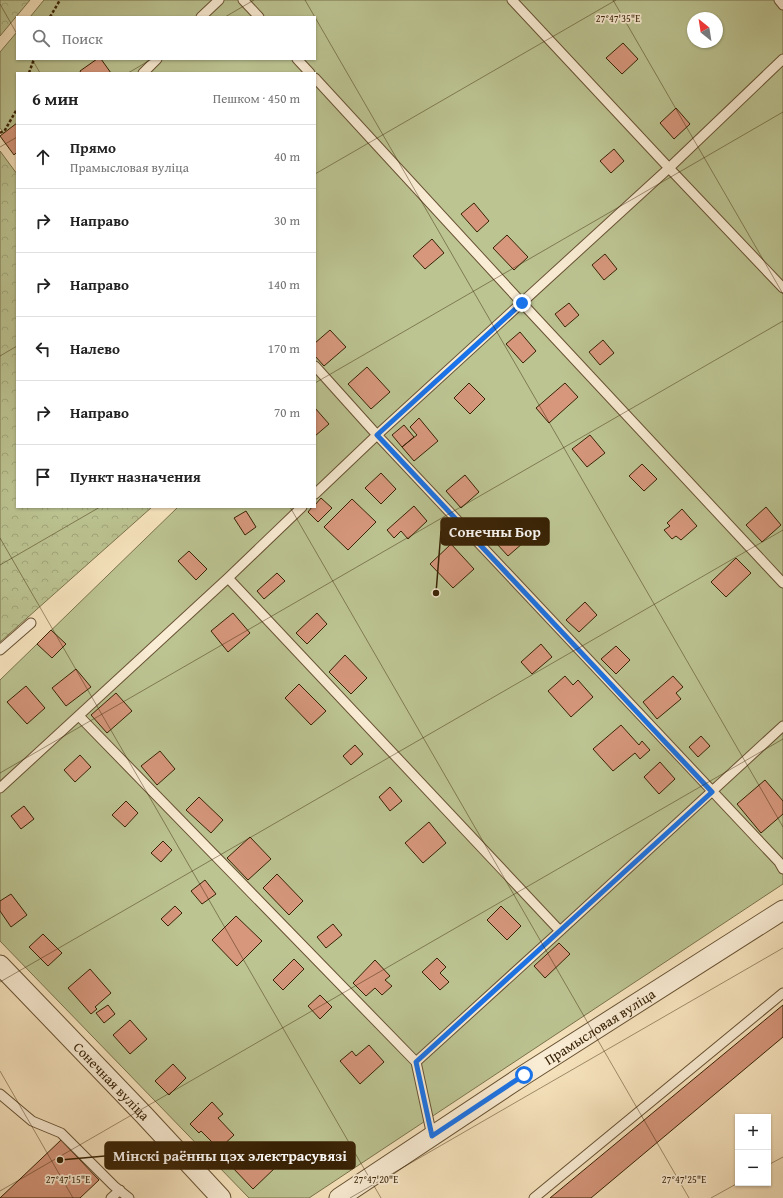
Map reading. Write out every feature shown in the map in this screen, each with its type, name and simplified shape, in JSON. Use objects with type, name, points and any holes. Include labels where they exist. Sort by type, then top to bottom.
[{"type":"street","name":"Прамысловая вуліца","points":[[339,1198],[524,1075],[783,910]]},
{"type":"street","name":"Сонечная вуліца","points":[[0,966],[144,1115],[221,1198]]},
{"type":"lane","points":[[202,16],[219,0]]},
{"type":"lane","points":[[243,0],[258,16]]},
{"type":"lane","points":[[512,0],[783,288]]},
{"type":"lane","points":[[779,0],[783,5]]},
{"type":"lane","points":[[316,493],[377,435],[669,168],[783,59]]},
{"type":"lane","points":[[144,72],[156,60]]},
{"type":"lane","points":[[298,60],[309,72]]},
{"type":"lane","points":[[316,79],[783,583]]},
{"type":"lane","points":[[316,367],[377,435],[779,862],[783,869]]},
{"type":"lane","points":[[0,788],[228,578],[301,508]]},
{"type":"lane","points":[[228,578],[560,931]]},
{"type":"lane","points":[[0,650],[31,623]]},
{"type":"lane","points":[[79,716],[416,1062],[432,1136]]},
{"type":"lane","points":[[416,1062],[783,726]]},
{"type":"lane","points":[[534,1198],[783,993]]},
{"type":"lane","points":[[2,1100],[32,1121],[61,1133],[129,1198]]},
{"type":"lane","points":[[111,1198],[120,1190]]},
{"type":"path","points":[[51,16],[60,0]]},
{"type":"path","points":[[29,72],[34,60]]},
{"type":"path","points":[[0,133],[5,130],[16,111]]},
{"type":"green space","points":[[0,0],[30,0],[16,16],[0,36]]},
{"type":"green space","points":[[44,0],[783,0],[783,884],[309,1198],[249,1198],[0,941],[0,680],[177,508],[316,508],[316,72],[16,72],[16,150],[0,128],[0,52],[16,33],[16,60],[316,60],[316,16],[31,16]]},
{"type":"green space","points":[[0,151],[16,173],[16,508],[151,508],[0,642]]},
{"type":"building","points":[[623,43],[638,59],[622,74],[606,58]]},
{"type":"building","points":[[96,60],[102,60],[110,72],[80,72]]},
{"type":"building","points":[[676,108],[690,124],[674,139],[660,123]]},
{"type":"building","points":[[16,124],[16,153],[14,155],[0,136]]},
{"type":"building","points":[[614,149],[624,161],[611,173],[600,161]]},
{"type":"building","points":[[474,203],[489,221],[477,232],[461,214]]},
{"type":"building","points":[[507,235],[528,257],[514,270],[493,248]]},
{"type":"building","points":[[432,239],[444,253],[425,269],[413,256]]},
{"type":"building","points":[[605,254],[617,269],[604,280],[592,265]]},
{"type":"building","points":[[569,303],[579,315],[565,327],[555,314]]},
{"type":"building","points":[[330,330],[346,347],[324,366],[316,357],[316,342]]},
{"type":"building","points":[[520,332],[536,351],[523,363],[506,344]]},
{"type":"building","points":[[603,340],[614,353],[600,365],[589,352]]},
{"type":"building","points":[[367,367],[390,392],[371,409],[348,384]]},
{"type":"building","points":[[469,383],[485,399],[470,414],[454,398]]},
{"type":"building","points":[[565,383],[578,397],[549,423],[536,408]]},
{"type":"building","points":[[316,409],[329,424],[316,435]]},
{"type":"building","points":[[419,418],[438,441],[414,461],[402,447],[417,435],[410,427]]},
{"type":"building","points":[[404,425],[414,437],[402,447],[392,435]]},
{"type":"building","points":[[590,435],[605,453],[587,467],[572,449]]},
{"type":"building","points":[[642,464],[657,479],[644,491],[629,476]]},
{"type":"building","points":[[381,473],[396,489],[381,504],[365,488]]},
{"type":"building","points":[[465,475],[479,492],[461,508],[446,491]]},
{"type":"building","points":[[321,498],[332,508],[318,522],[308,512],[311,508],[316,508],[316,504]]},
{"type":"building","points":[[352,499],[376,522],[348,550],[324,527]]},
{"type":"building","points":[[414,506],[427,521],[408,539],[401,531],[394,538],[387,530]]},
{"type":"building","points":[[766,507],[781,525],[762,542],[746,525]]},
{"type":"building","points":[[682,509],[697,526],[681,540],[676,536],[672,539],[664,530],[670,526],[667,523]]},
{"type":"building","points":[[246,511],[256,527],[245,535],[234,518]]},
{"type":"building","points":[[500,518],[523,543],[508,556],[485,531]]},
{"type":"building","points":[[451,544],[474,569],[453,588],[430,564]]},
{"type":"building","points":[[189,551],[207,569],[196,580],[178,561]]},
{"type":"building","points":[[736,558],[751,573],[726,597],[711,582]]},
{"type":"building","points":[[277,573],[285,581],[264,599],[257,591]]},
{"type":"building","points":[[585,602],[597,615],[579,632],[566,620]]},
{"type":"building","points":[[233,613],[250,633],[228,652],[211,631]]},
{"type":"building","points":[[317,613],[327,624],[307,644],[296,633]]},
{"type":"building","points":[[51,630],[66,644],[52,658],[37,644]]},
{"type":"building","points":[[541,644],[552,657],[532,674],[521,662]]},
{"type":"building","points":[[616,646],[630,660],[616,674],[601,659]]},
{"type":"building","points":[[345,655],[367,678],[351,694],[329,672]]},
{"type":"building","points":[[76,669],[91,687],[66,706],[52,688]]},
{"type":"building","points":[[565,676],[573,685],[578,680],[593,697],[571,717],[548,691]]},
{"type":"building","points":[[673,676],[683,687],[676,693],[681,699],[657,719],[643,702]]},
{"type":"building","points":[[299,684],[326,711],[311,725],[285,698]]},
{"type":"building","points":[[26,686],[45,708],[27,724],[7,702]]},
{"type":"building","points":[[116,693],[132,711],[107,733],[91,715]]},
{"type":"building","points":[[621,725],[639,745],[642,741],[650,750],[640,759],[635,753],[613,771],[593,749]]},
{"type":"building","points":[[701,736],[710,746],[698,757],[689,747]]},
{"type":"building","points":[[355,745],[363,754],[351,765],[343,756]]},
{"type":"building","points":[[160,751],[175,769],[157,785],[141,766]]},
{"type":"building","points":[[80,755],[91,767],[75,782],[64,770]]},
{"type":"building","points":[[660,762],[675,779],[659,794],[644,777]]},
{"type":"building","points":[[765,780],[783,801],[783,814],[761,833],[737,804]]},
{"type":"building","points":[[390,787],[402,801],[390,811],[379,797]]},
{"type":"building","points":[[199,797],[223,820],[211,833],[186,810]]},
{"type":"building","points":[[126,801],[138,813],[125,827],[112,815]]},
{"type":"building","points":[[24,806],[34,819],[21,829],[11,816]]},
{"type":"building","points":[[429,822],[446,843],[423,863],[405,843]]},
{"type":"building","points":[[250,837],[271,859],[248,880],[227,858]]},
{"type":"building","points":[[163,841],[172,850],[161,862],[151,853]]},
{"type":"building","points":[[277,874],[303,901],[289,915],[263,888]]},
{"type":"building","points":[[205,880],[216,894],[202,904],[191,891]]},
{"type":"building","points":[[11,894],[27,915],[11,927],[0,911],[0,901]]},
{"type":"building","points":[[175,906],[182,913],[168,926],[161,919]]},
{"type":"building","points":[[501,906],[521,926],[507,940],[487,920]]},
{"type":"building","points":[[236,916],[262,941],[237,966],[212,940]]},
{"type":"building","points":[[333,924],[342,935],[326,948],[317,937]]},
{"type":"building","points":[[43,934],[62,953],[48,966],[29,947]]},
{"type":"building","points":[[559,943],[570,954],[545,978],[534,966]]},
{"type":"building","points":[[437,958],[446,967],[440,973],[449,982],[440,990],[422,972]]},
{"type":"building","points":[[294,959],[304,969],[283,990],[273,980]]},
{"type":"building","points":[[375,960],[390,976],[385,980],[392,986],[382,995],[375,988],[366,996],[353,983]]},
{"type":"building","points":[[90,969],[111,993],[95,1007],[97,1009],[91,1014],[68,988]]},
{"type":"building","points":[[320,995],[332,1007],[320,1019],[308,1006]]},
{"type":"building","points":[[108,1005],[115,1014],[104,1023],[96,1013]]},
{"type":"building","points":[[783,1005],[783,1037],[591,1198],[550,1198]]},
{"type":"building","points":[[130,1020],[147,1039],[130,1054],[113,1035]]},
{"type":"building","points":[[369,1045],[384,1062],[360,1084],[340,1061],[352,1051],[356,1056]]},
{"type":"building","points":[[173,1064],[186,1078],[169,1095],[155,1081]]},
{"type":"building","points":[[212,1102],[223,1114],[218,1118],[234,1135],[219,1149],[201,1131],[199,1133],[190,1124]]},
{"type":"building","points":[[61,1140],[99,1180],[80,1198],[0,1198]]},
{"type":"building","points":[[251,1150],[259,1159],[264,1153],[277,1166],[253,1189],[232,1167]]},
{"type":"place","name":"Сонечны Бор","points":[[436,593]]},
{"type":"place","name":"Мінскі раённы цэх электрасувязі","points":[[60,1160]]},
{"type":"route","points":[[522,303],[377,435],[712,792],[416,1062],[432,1136],[524,1075]]}]
